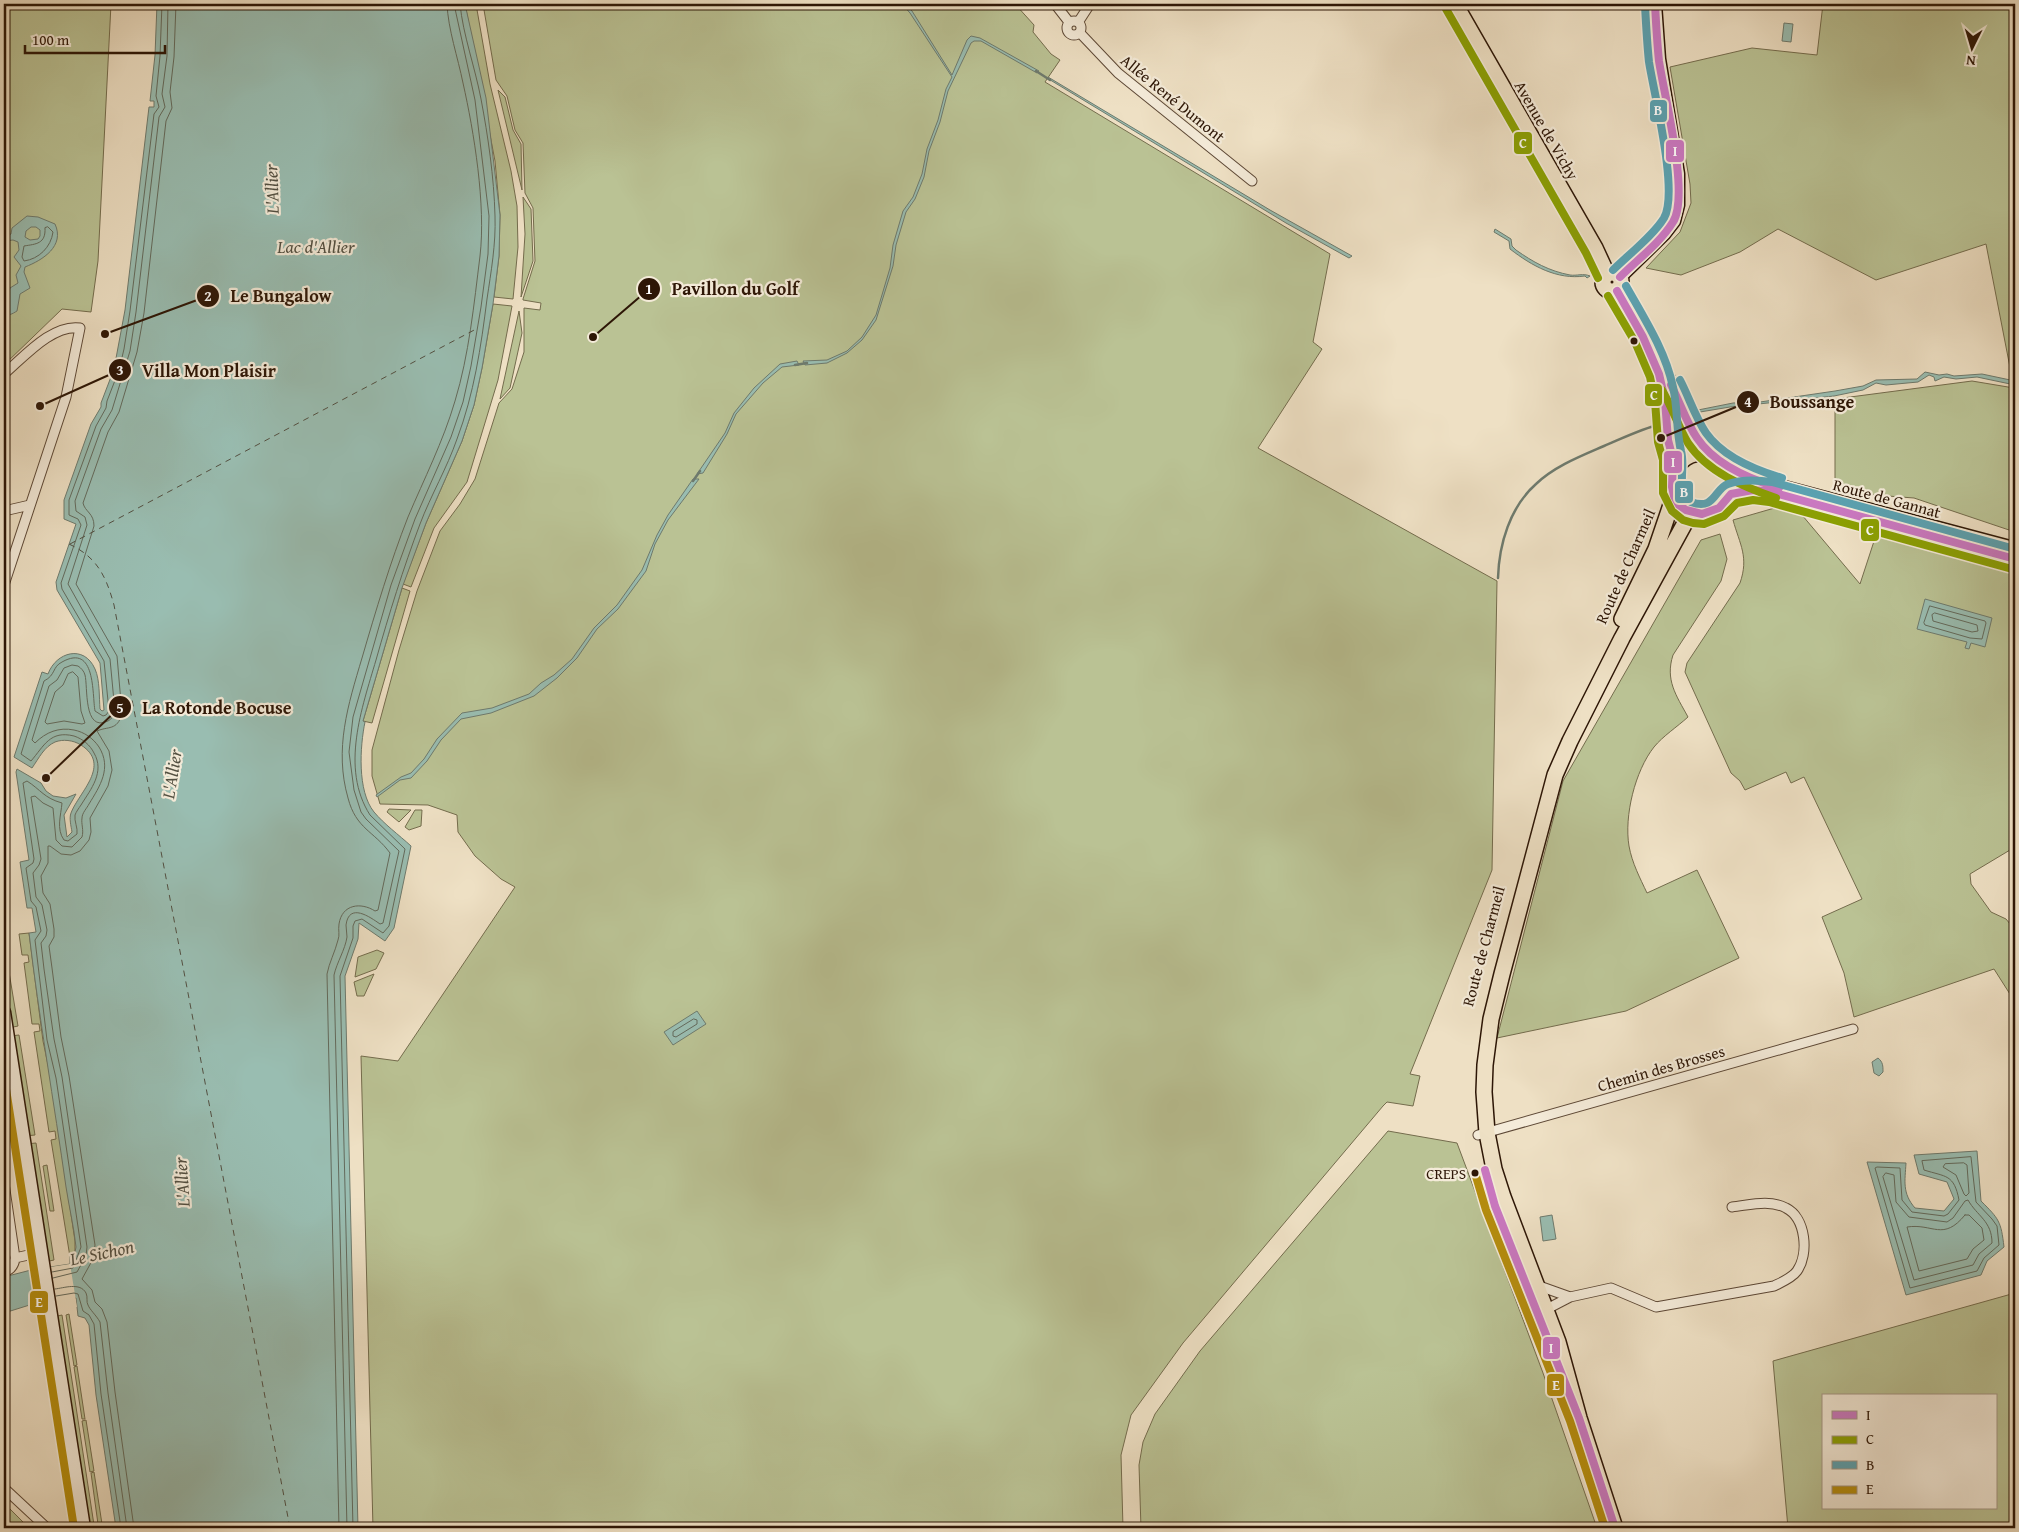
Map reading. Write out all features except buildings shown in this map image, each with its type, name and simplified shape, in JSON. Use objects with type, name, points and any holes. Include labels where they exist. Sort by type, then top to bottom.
[{"type":"main road","name":"Avenue de Vichy","points":[[1455,4],[1615,281],[1651,351],[1682,403],[1697,438],[1712,455]]},
{"type":"main road","points":[[1615,281],[1664,234],[1674,221],[1678,205],[1678,174],[1659,59],[1654,4]]},
{"type":"main road","name":"Avenue de Vichy","points":[[1651,351],[1662,386],[1668,442],[1673,460],[1673,473]]},
{"type":"main road","points":[[1704,453],[1712,455],[1725,464],[1732,478],[1731,494],[1722,507],[1715,511],[1699,514],[1684,508],[1674,496],[1671,481],[1673,473],[1677,466],[1689,456],[1704,453]]},
{"type":"main road","name":"Route de Gannat","points":[[1725,464],[1738,472],[1774,486],[2015,550]]},
{"type":"main road","name":"Route de Gannat","points":[[1731,494],[1753,490],[1772,492],[2015,559]]},
{"type":"main road","name":"Route de Charmeil","points":[[1540,1304],[1483,1134],[1475,1073],[1482,1017],[1502,951],[1528,833],[1545,772],[1656,549],[1674,496]]},
{"type":"main road","name":"Route de Charmeil","points":[[1615,1528],[1579,1418],[1558,1342],[1519,1266],[1495,1206],[1481,1157],[1485,1065],[1491,1019],[1545,807],[1555,775],[1622,638],[1686,521],[1699,514]]},
{"type":"main road","points":[[4,1012],[37,1262]]},
{"type":"main road","points":[[4,1063],[84,1528]]},
{"type":"main road","points":[[47,1315],[76,1528]]},
{"type":"street","points":[[1055,4],[1074,22],[1082,27],[1080,33],[1075,35],[1069,33],[1067,28],[1074,22],[1090,4]]},
{"type":"street","name":"Allée René Dumont","points":[[1080,33],[1118,73],[1252,181]]},
{"type":"street","points":[[4,374],[53,333],[70,326],[80,328],[66,396],[4,585]]},
{"type":"street","points":[[4,511],[30,505]]},
{"type":"street","name":"Chemin des Brosses","points":[[1483,1134],[1853,1029]]},
{"type":"street","points":[[4,1183],[15,1258],[14,1265],[4,1272]]},
{"type":"street","points":[[1570,1297],[1542,1287],[1540,1304],[1611,1288],[1656,1307],[1774,1286],[1797,1272],[1804,1247],[1804,1236],[1800,1223],[1788,1209],[1778,1205],[1762,1203],[1732,1207]]},
{"type":"street","points":[[15,1258],[37,1262]]},
{"type":"street","points":[[4,1488],[47,1528]]},
{"type":"green space","points":[[4,4],[111,4],[98,261],[91,312],[62,309],[4,365]]},
{"type":"green space","points":[[465,4],[476,4],[490,84],[511,171],[517,206],[518,247],[513,299],[494,297],[499,256],[500,215],[495,161]]},
{"type":"green space","points":[[483,4],[1015,4],[1034,25],[1033,32],[1051,54],[1060,60],[1045,82],[1330,254],[1313,342],[1322,349],[1258,448],[1497,581],[1492,870],[1410,1074],[1420,1076],[1413,1106],[1387,1102],[1383,1106],[1183,1343],[1131,1415],[1121,1455],[1123,1528],[373,1528],[361,1056],[398,1061],[515,887],[501,879],[475,856],[458,832],[457,815],[428,805],[380,804],[372,776],[372,750],[417,591],[440,531],[460,504],[475,479],[499,403],[512,389],[524,352],[524,308],[540,310],[541,303],[523,300],[535,261],[533,208],[525,193],[523,143],[515,130],[507,96],[496,80]]},
{"type":"green space","points":[[1823,4],[2015,4],[2015,532],[1914,498],[1835,492],[1835,399],[1972,381],[2014,388],[1986,244],[1876,280],[1778,229],[1740,252],[1681,275],[1646,268],[1680,232],[1691,203],[1690,184],[1670,67],[1752,48],[1817,55]]},
{"type":"green space","points":[[498,90],[505,97],[513,130],[521,144],[522,190]]},
{"type":"green space","points":[[523,197],[531,209],[533,261],[521,297],[525,234]]},
{"type":"green space","points":[[493,304],[512,306],[498,380],[467,482],[434,528],[411,587],[403,584],[426,523],[462,441],[474,405]]},
{"type":"green space","points":[[519,311],[522,333],[510,388],[500,399]]},
{"type":"green space","points":[[1778,507],[1802,515],[1860,584],[1878,529],[2015,568],[2015,847],[1970,874],[1971,884],[1991,912],[2006,919],[2015,930],[2015,1002],[1994,969],[1854,1017],[1844,973],[1822,917],[1862,899],[1804,777],[1791,783],[1786,772],[1745,790],[1740,781],[1731,773],[1685,672],[1687,663],[1740,583],[1743,574],[1744,558],[1733,520]]},
{"type":"green space","points":[[1720,534],[1727,559],[1721,581],[1673,655],[1671,664],[1670,672],[1673,687],[1688,717],[1654,747],[1641,768],[1632,794],[1628,834],[1632,858],[1647,893],[1697,870],[1739,958],[1626,1011],[1497,1038],[1563,781],[1701,540]]},
{"type":"green space","points":[[402,588],[410,591],[372,723],[363,721]]},
{"type":"green space","points":[[389,809],[411,810],[399,822],[387,812]]},
{"type":"green space","points":[[415,810],[422,810],[421,826],[409,830],[405,827]]},
{"type":"green space","points":[[29,933],[43,1041],[51,1079],[75,1241],[75,1252],[70,1257],[51,1140],[56,1139],[55,1131],[49,1132],[34,1032],[40,1031],[39,1024],[32,1024],[24,963],[29,962],[28,955],[22,955],[19,934]]},
{"type":"green space","points":[[377,950],[384,953],[376,969],[355,977],[358,957]]},
{"type":"green space","points":[[8,966],[18,1026],[9,1028],[4,996],[4,967]]},
{"type":"green space","points":[[374,974],[364,996],[357,996],[354,982]]},
{"type":"green space","points":[[19,1035],[35,1135],[25,1136],[10,1036]]},
{"type":"green space","points":[[1388,1131],[1457,1143],[1543,1373],[1597,1528],[1141,1528],[1139,1465],[1143,1442],[1155,1414],[1200,1351]]},
{"type":"green space","points":[[36,1143],[54,1260],[45,1262],[26,1144]]},
{"type":"green space","points":[[47,1165],[54,1211],[50,1211],[43,1166]]},
{"type":"green space","points":[[2015,1293],[2015,1528],[1788,1528],[1773,1361]]},
{"type":"green space","points":[[69,1314],[77,1365],[74,1366],[66,1315]]},
{"type":"green space","points":[[62,1315],[94,1525],[86,1526],[53,1317]]},
{"type":"green space","points":[[77,1366],[85,1419],[82,1419],[74,1367]]},
{"type":"green space","points":[[86,1420],[94,1471],[90,1472],[82,1421]]},
{"type":"green space","points":[[94,1472],[102,1524],[98,1524],[91,1473]]},
{"type":"green space","points":[[4,1503],[29,1528],[4,1528]]},
{"type":"water","name":"Lac d'Allier","points":[[157,4],[465,4],[486,98],[500,215],[499,256],[482,368],[474,405],[462,441],[426,523],[402,588],[363,721],[365,722],[361,768],[362,781],[369,803],[374,812],[411,846],[394,928],[385,941],[359,923],[358,939],[345,976],[358,1528],[116,1528],[96,1395],[89,1325],[85,1318],[78,1316],[76,1298],[36,1303],[4,1313],[4,1277],[31,1270],[70,1264],[70,1257],[75,1252],[76,1247],[33,965],[29,933],[36,932],[32,908],[27,908],[20,862],[29,860],[16,772],[17,769],[41,783],[46,791],[53,796],[66,798],[76,794],[64,815],[67,837],[72,832],[71,813],[91,779],[94,761],[90,753],[81,745],[65,740],[55,742],[48,747],[32,768],[14,757],[42,672],[48,674],[57,660],[63,656],[77,654],[84,656],[90,661],[98,678],[100,709],[104,710],[100,663],[57,590],[56,582],[76,524],[64,519],[64,500],[91,424],[101,407],[114,369],[125,310],[149,107],[154,107],[154,101],[150,101],[155,55]]},
{"type":"water","points":[[902,4],[905,4],[912,11],[952,75],[967,40],[971,36],[980,38],[1039,71],[1037,73],[981,41],[971,43],[948,91],[940,122],[929,151],[924,177],[915,199],[906,212],[896,245],[893,266],[876,320],[862,340],[847,353],[827,363],[805,365],[803,361],[827,360],[847,351],[862,337],[876,315],[890,268],[893,245],[903,211],[913,197],[922,174],[927,149],[938,120],[946,89],[952,77],[910,13]]},
{"type":"water","points":[[1784,23],[1793,24],[1791,42],[1782,41]]},
{"type":"water","points":[[1048,77],[1270,210],[1352,256],[1349,258],[1286,223]]},
{"type":"water","points":[[27,216],[38,217],[55,224],[57,239],[55,245],[45,256],[25,267],[24,272],[30,288],[20,294],[17,311],[7,315],[4,314],[6,306],[4,296],[7,295],[10,288],[18,283],[16,275],[21,266],[14,257],[19,250],[18,242],[13,240],[4,241],[4,237],[11,234],[12,228]],"holes":[[[31,227],[36,227],[40,230],[38,239],[30,240],[25,237],[26,231]]]},
{"type":"water","points":[[1495,229],[1511,239],[1512,246],[1516,250],[1542,266],[1570,275],[1590,276],[1587,278],[1585,276],[1565,276],[1536,266],[1510,249],[1509,241],[1494,232]]},
{"type":"water","points":[[797,361],[799,365],[782,367],[763,383],[736,414],[727,434],[703,473],[697,474],[725,433],[734,413],[754,388],[780,364]]},
{"type":"water","points":[[1925,372],[1954,376],[1982,374],[2015,381],[2015,385],[1977,377],[1956,379],[1944,377],[1935,381],[1934,377],[1929,375],[1918,382],[1886,385],[1876,383],[1863,390],[1834,396],[1700,412],[1698,410],[1733,403],[1760,402],[1835,391],[1863,386],[1876,380],[1917,379]]},
{"type":"water","points":[[693,479],[699,479],[668,520],[655,544],[646,571],[618,609],[597,629],[577,658],[557,678],[534,696],[491,713],[461,719],[441,740],[427,761],[411,778],[400,780],[377,797],[376,795],[401,777],[411,773],[424,759],[437,739],[462,713],[492,708],[529,694],[572,659],[594,628],[617,605],[642,570],[668,515]]},
{"type":"water","points":[[1925,599],[1992,618],[1985,647],[1971,643],[1969,649],[1965,648],[1967,642],[1917,629]]},
{"type":"water","points":[[697,1011],[706,1024],[673,1045],[664,1032]]},
{"type":"water","points":[[1878,1058],[1883,1068],[1883,1072],[1879,1076],[1874,1073],[1872,1062]]},
{"type":"water","points":[[1977,1151],[1981,1201],[1998,1221],[2002,1231],[2004,1247],[1987,1261],[1981,1275],[1906,1295],[1867,1162],[1906,1163],[1906,1192],[1915,1208],[1944,1211],[1954,1199],[1947,1182],[1919,1174],[1914,1155]]},
{"type":"water","points":[[1552,1215],[1556,1239],[1543,1241],[1540,1217]]},
{"type":"pier","points":[[70,1264],[77,1307],[75,1307],[73,1301],[37,1306],[31,1270]]},
{"type":"waterway","points":[[1036,71],[1050,80]]},
{"type":"waterway","points":[[795,365],[807,363]]},
{"type":"waterway","points":[[1498,578],[1501,552],[1508,527],[1519,504],[1536,484],[1551,472],[1577,458],[1646,428],[1661,424]]},
{"type":"waterway","points":[[693,481],[700,471]]},
{"type":"ferry route","points":[[70,544],[478,328]]},
{"type":"ferry route","points":[[69,544],[87,555],[99,569],[108,585],[114,605],[290,1528]]},
{"type":"transit line","name":"I","points":[[1620,277],[1668,230],[1677,209],[1679,190],[1677,168],[1659,61],[1655,4]]},
{"type":"transit line","name":"B","points":[[1613,270],[1654,232],[1664,218],[1668,205],[1667,166],[1649,62],[1645,5]]},
{"type":"transit line","name":"C","points":[[1446,9],[1586,253],[1598,278]]},
{"type":"transit line","name":"B","points":[[1626,286],[1653,335],[1669,373],[1675,395],[1682,458],[1683,491],[1691,502],[1699,504],[1710,502],[1723,487],[1733,482],[1750,480],[1772,482],[2015,549]]},
{"type":"transit line","name":"I","points":[[1617,291],[1643,337],[1659,374],[1665,400],[1668,440],[1673,459],[1672,487],[1679,505],[1686,510],[1702,514],[1719,508],[1731,494],[1753,490],[1771,492],[2015,559]]},
{"type":"transit line","name":"C","points":[[1608,296],[1635,342],[1650,377],[1655,401],[1658,442],[1663,460],[1663,493],[1672,511],[1683,520],[1704,524],[1724,516],[1737,503],[1753,500],[1769,502],[2012,569]]},
{"type":"transit line","name":"B","points":[[1680,380],[1706,433],[1721,449],[1740,462],[1782,478]]},
{"type":"transit line","name":"I","points":[[1671,385],[1686,419],[1704,448],[1734,470],[1779,488]]},
{"type":"transit line","name":"C","points":[[1662,390],[1688,443],[1705,462],[1727,477],[1751,489],[1776,498]]},
{"type":"transit line","name":"E","points":[[4,1076],[74,1528]]},
{"type":"transit line","name":"I","points":[[1485,1170],[1495,1206],[1579,1418],[1615,1528]]},
{"type":"transit line","name":"E","points":[[1475,1173],[1486,1210],[1570,1421],[1605,1528]]},
{"type":"place","name":"Le Bungalow","points":[[105,334]]},
{"type":"place","name":"Pavillon du Golf","points":[[593,337]]},
{"type":"place","name":"Villa Mon Plaisir","points":[[40,406]]},
{"type":"place","name":"Boussange","points":[[1661,438]]},
{"type":"place","name":"La Rotonde Bocuse","points":[[46,778]]},
{"type":"place","name":"CREPS","points":[[1475,1173]]},
{"type":"water label","name":"L'Allier","points":[[272,189]]},
{"type":"water label","name":"L'Allier","points":[[172,774]]},
{"type":"water label","name":"L'Allier","points":[[182,1182]]},
{"type":"water label","name":"Le Sichon","points":[[102,1253]]}]
